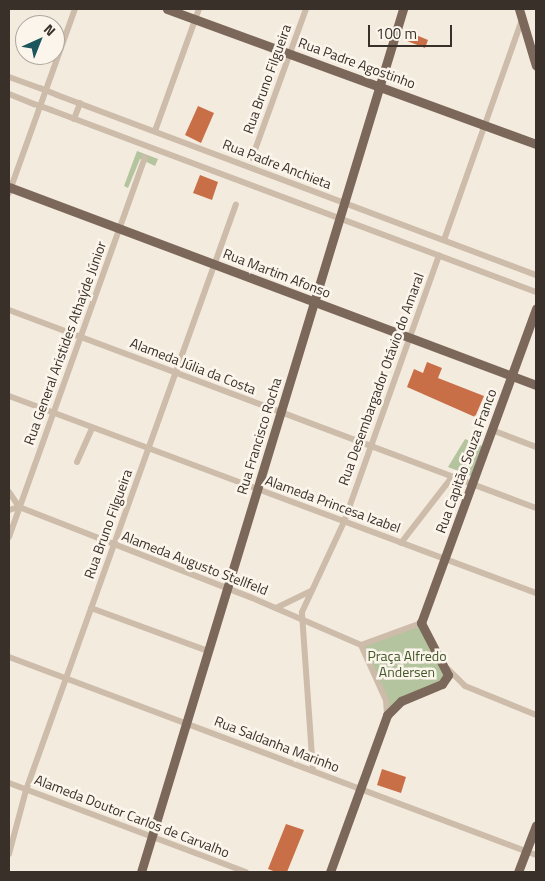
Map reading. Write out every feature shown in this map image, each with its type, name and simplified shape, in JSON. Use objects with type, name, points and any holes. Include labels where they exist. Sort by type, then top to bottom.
[{"type":"main road","name":"Rua Padre Agostinho","points":[[168,9],[536,144]]},
{"type":"main road","name":"Rua Francisco Rocha","points":[[141,872],[402,9]]},
{"type":"main road","points":[[519,9],[536,66]]},
{"type":"main road","name":"Rua Martim Afonso","points":[[9,190],[120,229],[536,386]]},
{"type":"main road","name":"Rua Capitão Souza Franco","points":[[421,623],[536,308]]},
{"type":"main road","points":[[330,872],[387,715],[405,698],[442,684],[448,669],[421,623]]},
{"type":"main road","points":[[518,872],[536,825]]},
{"type":"street","points":[[9,190],[75,9]]},
{"type":"street","points":[[155,131],[199,9]]},
{"type":"street","name":"Rua Bruno Filgueira","points":[[252,158],[306,9]]},
{"type":"street","points":[[444,240],[522,20]]},
{"type":"street","name":"Rua Padre Anchieta","points":[[9,76],[536,274]]},
{"type":"street","name":"Rua Padre Anchieta","points":[[9,94],[536,292]]},
{"type":"street","points":[[74,119],[80,103]]},
{"type":"street","name":"Rua General Aristides Athaýde Júnior","points":[[9,537],[145,158]]},
{"type":"street","name":"Rua Bruno Filgueira","points":[[9,854],[26,790],[236,204]]},
{"type":"street","name":"Rua Desembargador Otávio do Amaral","points":[[313,771],[302,622],[312,590],[344,522],[438,255]]},
{"type":"street","name":"Alameda Júlia da Costa","points":[[9,310],[536,508]]},
{"type":"street","name":"Alameda Princesa Izabel","points":[[9,396],[536,593]]},
{"type":"street","points":[[77,462],[92,428]]},
{"type":"street","points":[[492,430],[536,447]]},
{"type":"street","points":[[401,543],[452,477]]},
{"type":"street","points":[[9,494],[19,507],[9,510]]},
{"type":"street","name":"Alameda Augusto Stellfeld","points":[[19,507],[227,588],[276,608],[302,622],[361,645]]},
{"type":"street","points":[[276,608],[312,590]]},
{"type":"street","points":[[91,608],[208,651]]},
{"type":"street","points":[[387,715],[386,700],[361,645],[421,623]]},
{"type":"street","name":"Rua Saldanha Marinho","points":[[9,657],[536,855]]},
{"type":"street","points":[[448,669],[465,686],[536,715]]},
{"type":"street","name":"Alameda Doutor Carlos de Carvalho","points":[[9,783],[246,872]]},
{"type":"green space","points":[[137,151],[158,159],[155,166],[140,159],[128,188],[124,186]]},
{"type":"green space","points":[[465,439],[482,446],[471,476],[448,467]]},
{"type":"green space","name":"Praça Alfredo Andersen","points":[[421,623],[447,679],[388,710],[361,645]]},
{"type":"building","points":[[409,32],[428,40],[425,48],[407,41]]},
{"type":"building","points":[[198,106],[214,113],[201,143],[185,135]]},
{"type":"building","points":[[200,175],[218,182],[212,200],[193,193]]},
{"type":"building","points":[[427,362],[442,368],[438,378],[484,396],[475,417],[407,387],[414,369],[423,373]]},
{"type":"building","points":[[382,769],[406,777],[401,793],[377,785]]},
{"type":"building","points":[[286,824],[304,830],[287,872],[276,872],[268,869]]}]
